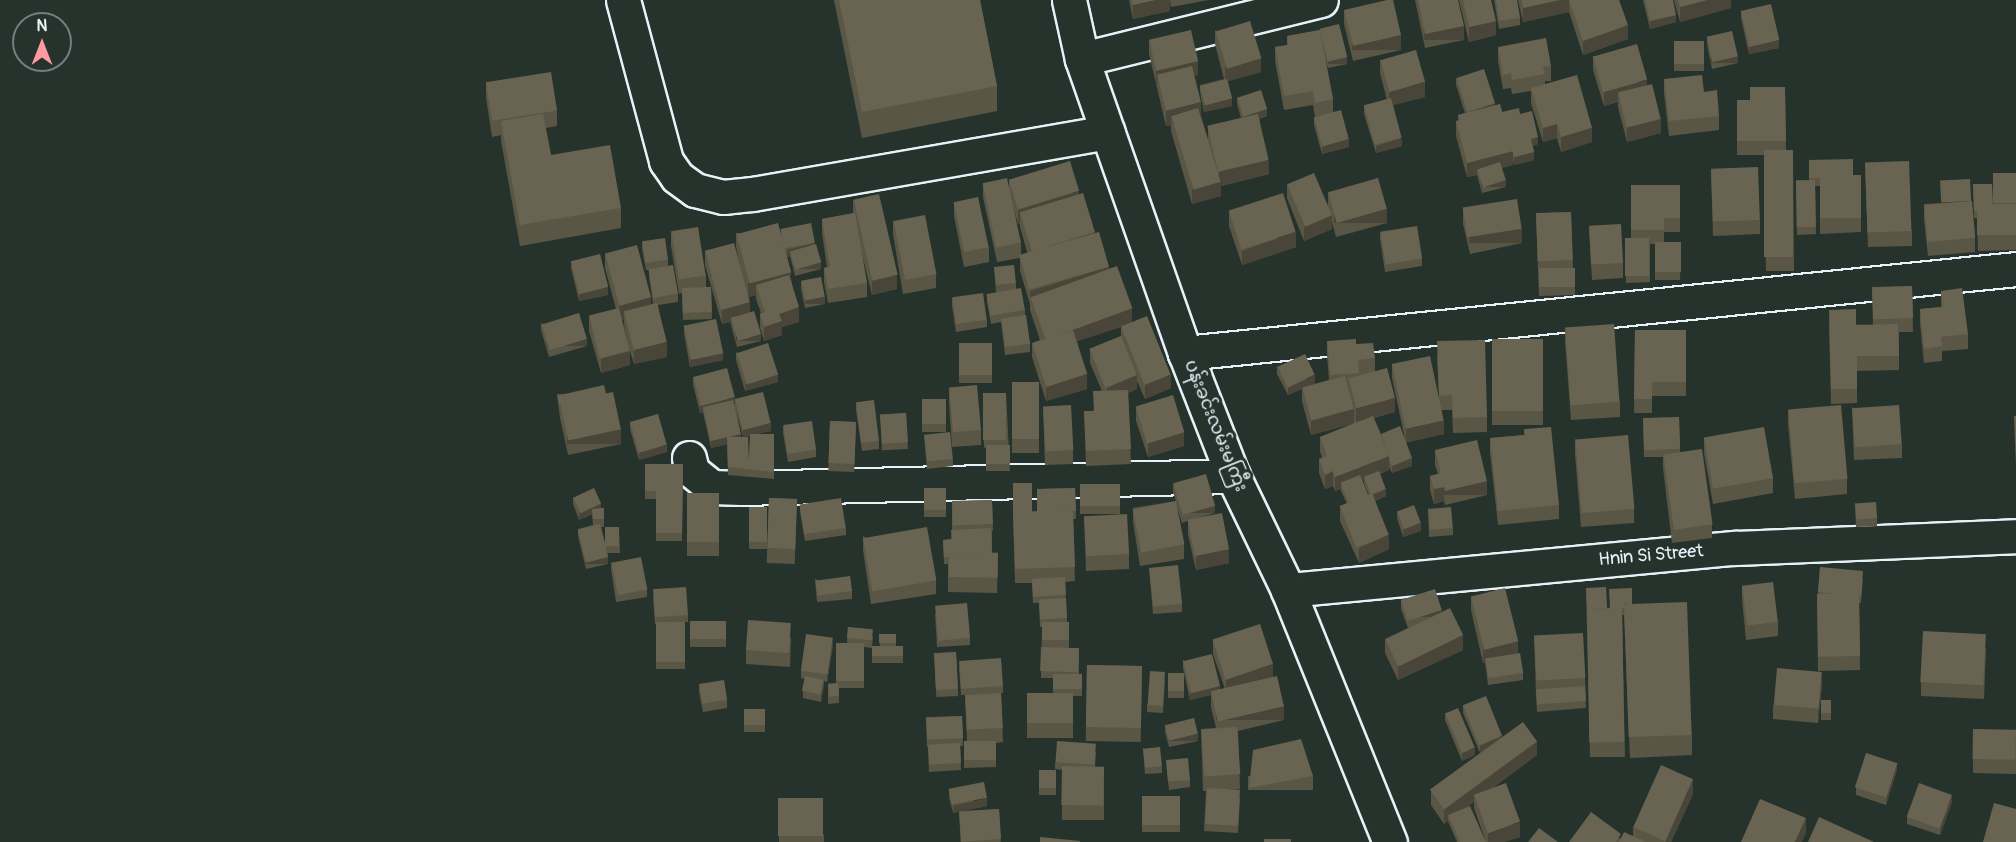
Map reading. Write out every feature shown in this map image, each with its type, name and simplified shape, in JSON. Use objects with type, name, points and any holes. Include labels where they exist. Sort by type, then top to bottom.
[{"type":"street","points":[[623,0],[666,161],[677,177],[695,190],[723,197],[753,194],[1108,132]]},
{"type":"street","name":"ပန်းခင်းလမ်းမကြီး","points":[[1069,0],[1082,58],[1185,353],[1233,476],[1288,590],[1390,842]]},
{"type":"street","points":[[1082,58],[1321,0]]},
{"type":"street","points":[[1185,353],[2016,269]]},
{"type":"street","points":[[689,458],[692,471],[712,487],[741,488],[1233,476]]},
{"type":"street","name":"Hnin Si Street","points":[[1288,590],[1735,548],[2016,536]]},
{"type":"building","points":[[839,0],[980,0],[997,86],[862,112]]},
{"type":"building","points":[[1132,0],[1155,0],[1133,5]]},
{"type":"building","points":[[1393,0],[1401,35],[1353,46],[1344,10]]},
{"type":"building","points":[[1418,0],[1458,0],[1464,26],[1425,34]]},
{"type":"building","points":[[1463,0],[1491,0],[1496,21],[1469,27]]},
{"type":"building","points":[[1496,0],[1517,0],[1520,18],[1499,21]]},
{"type":"building","points":[[1522,0],[1560,0],[1523,8]]},
{"type":"building","points":[[1569,0],[1619,0],[1628,25],[1583,41]]},
{"type":"building","points":[[1645,0],[1673,0],[1676,15],[1650,21]]},
{"type":"building","points":[[1678,0],[1707,0],[1680,7]]},
{"type":"building","points":[[1771,4],[1779,40],[1749,47],[1741,11]]},
{"type":"building","points":[[1250,21],[1261,58],[1227,69],[1216,32]]},
{"type":"building","points":[[1339,24],[1347,57],[1328,62],[1320,29]]},
{"type":"building","points":[[1191,30],[1198,61],[1156,71],[1149,40]]},
{"type":"building","points":[[1320,30],[1333,99],[1315,103],[1313,91],[1284,96],[1275,47],[1288,45],[1287,36]]},
{"type":"building","points":[[1732,31],[1738,56],[1713,62],[1707,37]]},
{"type":"building","points":[[1546,38],[1551,66],[1543,67],[1545,74],[1512,80],[1511,73],[1503,75],[1498,47]]},
{"type":"building","points":[[1674,41],[1704,41],[1704,64],[1674,64]]},
{"type":"building","points":[[1637,44],[1647,80],[1603,92],[1593,57]]},
{"type":"building","points":[[1416,50],[1425,82],[1390,92],[1380,60]]},
{"type":"building","points":[[1192,66],[1201,102],[1166,111],[1157,75]]},
{"type":"building","points":[[1484,69],[1495,103],[1468,112],[1456,78]]},
{"type":"building","points":[[551,72],[557,111],[492,121],[486,82]]},
{"type":"building","points":[[1577,75],[1592,128],[1561,137],[1557,124],[1543,128],[1531,88]]},
{"type":"building","points":[[1702,75],[1704,92],[1717,90],[1719,116],[1669,121],[1664,79]]},
{"type":"building","points":[[1227,79],[1232,98],[1205,106],[1200,86]]},
{"type":"building","points":[[1652,84],[1661,119],[1627,127],[1618,92]]},
{"type":"building","points":[[1750,87],[1785,87],[1786,141],[1737,141],[1737,100],[1750,100]]},
{"type":"building","points":[[1261,90],[1267,109],[1243,117],[1237,98]]},
{"type":"building","points":[[1391,98],[1402,138],[1375,145],[1364,105]]},
{"type":"building","points":[[1500,104],[1513,151],[1467,163],[1456,121],[1460,120],[1458,115]]},
{"type":"building","points":[[1198,108],[1221,182],[1194,190],[1171,116]]},
{"type":"building","points":[[1519,108],[1520,114],[1532,111],[1538,137],[1531,139],[1534,152],[1514,157],[1502,112]]},
{"type":"building","points":[[1341,110],[1349,139],[1322,146],[1314,117]]},
{"type":"building","points":[[543,114],[551,155],[610,145],[621,208],[520,225],[501,121]]},
{"type":"building","points":[[1258,114],[1269,160],[1218,171],[1207,126]]},
{"type":"building","points":[[1764,150],[1793,150],[1793,257],[1764,257]]},
{"type":"building","points":[[1853,159],[1853,175],[1809,178],[1809,160]]},
{"type":"building","points":[[1070,161],[1079,191],[1018,209],[1009,180]]},
{"type":"building","points":[[1909,161],[1911,231],[1867,232],[1865,163]]},
{"type":"building","points":[[1500,162],[1506,180],[1483,187],[1477,169]]},
{"type":"building","points":[[1758,167],[1760,220],[1713,222],[1711,169]]},
{"type":"building","points":[[1314,173],[1332,215],[1305,227],[1287,184]]},
{"type":"building","points":[[1993,173],[2016,173],[2016,203],[1993,203]]},
{"type":"building","points":[[1820,175],[1861,175],[1861,218],[1820,218]]},
{"type":"building","points":[[1007,178],[1021,243],[996,248],[983,183]]},
{"type":"building","points":[[1378,178],[1387,209],[1337,223],[1328,192]]},
{"type":"building","points":[[1970,179],[1971,201],[1941,203],[1940,181]]},
{"type":"building","points":[[1796,180],[1815,180],[1816,227],[1797,227]]},
{"type":"building","points":[[1973,184],[1992,184],[1993,205],[1977,206],[1977,211],[1974,211]]},
{"type":"building","points":[[1631,185],[1680,185],[1680,218],[1664,218],[1664,230],[1631,230]]},
{"type":"building","points":[[1083,193],[1095,232],[1032,252],[1020,212]]},
{"type":"building","points":[[1283,193],[1296,232],[1241,250],[1229,211]]},
{"type":"building","points":[[879,194],[898,275],[872,281],[854,200]]},
{"type":"building","points":[[978,197],[989,247],[964,252],[954,202]]},
{"type":"building","points":[[1517,199],[1522,229],[1467,237],[1463,208]]},
{"type":"building","points":[[1972,201],[1975,238],[1927,242],[1924,205]]},
{"type":"building","points":[[1977,204],[2016,204],[2016,235],[1977,235]]},
{"type":"building","points":[[1571,212],[1573,260],[1538,261],[1536,213]]},
{"type":"building","points":[[855,213],[867,283],[828,289],[824,268],[830,267],[822,219]]},
{"type":"building","points":[[925,215],[936,274],[905,280],[894,221]]},
{"type":"building","points":[[778,223],[791,272],[750,283],[736,234]]},
{"type":"building","points":[[811,223],[815,243],[784,249],[781,229]]},
{"type":"building","points":[[1621,224],[1623,263],[1591,265],[1589,226]]},
{"type":"building","points":[[1417,226],[1422,259],[1386,264],[1380,232]]},
{"type":"building","points":[[698,227],[706,275],[679,280],[671,231]]},
{"type":"building","points":[[1099,232],[1109,267],[1029,289],[1019,255]]},
{"type":"building","points":[[665,238],[668,260],[645,263],[642,241]]},
{"type":"building","points":[[1625,238],[1649,238],[1649,276],[1625,276]]},
{"type":"building","points":[[1655,242],[1681,242],[1681,272],[1655,272]]},
{"type":"building","points":[[734,243],[750,302],[721,310],[705,251]]},
{"type":"building","points":[[816,244],[821,262],[795,270],[790,251]]},
{"type":"building","points":[[637,245],[651,297],[619,306],[605,254]]},
{"type":"building","points":[[600,254],[608,287],[579,294],[571,261]]},
{"type":"building","points":[[673,265],[678,294],[653,298],[648,269]]},
{"type":"building","points":[[1014,265],[1016,283],[996,285],[994,267]]},
{"type":"building","points":[[1117,266],[1132,308],[1046,340],[1031,297]]},
{"type":"building","points":[[1539,268],[1575,268],[1575,287],[1539,287]]},
{"type":"building","points":[[789,275],[799,307],[779,314],[782,321],[764,327],[760,314],[765,312],[756,285]]},
{"type":"building","points":[[821,277],[825,297],[805,300],[801,281]]},
{"type":"building","points":[[1912,286],[1913,318],[1873,319],[1872,287]]},
{"type":"building","points":[[711,287],[712,312],[683,313],[682,288]]},
{"type":"building","points":[[1021,288],[1025,310],[990,316],[987,294]]},
{"type":"building","points":[[1962,288],[1968,334],[1941,337],[1942,346],[1924,349],[1920,309],[1943,307],[1941,291]]},
{"type":"building","points":[[983,293],[987,320],[956,324],[952,297]]},
{"type":"building","points":[[657,303],[667,342],[634,350],[624,311]]},
{"type":"building","points":[[619,308],[630,351],[600,358],[589,315]]},
{"type":"building","points":[[1856,309],[1856,325],[1898,324],[1899,356],[1857,356],[1857,389],[1831,389],[1829,310]]},
{"type":"building","points":[[754,311],[761,334],[738,341],[731,318]]},
{"type":"building","points":[[579,313],[587,339],[550,350],[542,324]]},
{"type":"building","points":[[1026,315],[1030,344],[1005,347],[1001,318]]},
{"type":"building","points":[[1147,316],[1171,374],[1145,385],[1121,326]]},
{"type":"building","points":[[716,319],[723,353],[691,360],[684,326]]},
{"type":"building","points":[[1614,324],[1619,402],[1571,405],[1565,327]]},
{"type":"building","points":[[1073,330],[1087,374],[1046,387],[1032,343]]},
{"type":"building","points":[[1635,330],[1686,330],[1686,382],[1652,382],[1652,399],[1634,399]]},
{"type":"building","points":[[1121,336],[1137,375],[1105,388],[1089,349]]},
{"type":"building","points":[[1356,339],[1356,344],[1373,343],[1375,358],[1358,360],[1359,373],[1330,375],[1327,341]]},
{"type":"building","points":[[1492,339],[1543,339],[1543,411],[1492,411]]},
{"type":"building","points":[[1485,340],[1487,417],[1453,418],[1452,395],[1439,396],[1437,341]]},
{"type":"building","points":[[768,343],[778,374],[747,385],[737,353]]},
{"type":"building","points":[[959,343],[992,343],[992,375],[959,375]]},
{"type":"building","points":[[1305,354],[1315,375],[1288,388],[1278,367]]},
{"type":"building","points":[[1430,356],[1444,421],[1406,429],[1392,364]]},
{"type":"building","points":[[727,368],[735,397],[701,406],[693,377]]},
{"type":"building","points":[[1387,368],[1395,398],[1356,408],[1348,378]]},
{"type":"building","points":[[1345,376],[1354,409],[1311,420],[1302,387]]},
{"type":"building","points":[[1012,382],[1039,382],[1039,439],[1012,439]]},
{"type":"building","points":[[604,385],[606,394],[559,405],[557,396]]},
{"type":"building","points":[[977,385],[981,430],[953,432],[949,387]]},
{"type":"building","points":[[1128,390],[1131,449],[1086,451],[1084,411],[1094,411],[1093,391]]},
{"type":"building","points":[[613,392],[621,429],[568,440],[560,403]]},
{"type":"building","points":[[763,392],[771,423],[743,430],[735,399]]},
{"type":"building","points":[[983,393],[1006,393],[1006,440],[983,440]]},
{"type":"building","points":[[1173,395],[1184,432],[1147,444],[1136,406]]},
{"type":"building","points":[[922,399],[946,399],[946,424],[922,424]]},
{"type":"building","points":[[733,400],[741,434],[711,441],[703,407]]},
{"type":"building","points":[[874,400],[879,441],[861,443],[856,402]]},
{"type":"building","points":[[1071,405],[1073,450],[1045,451],[1043,406]]},
{"type":"building","points":[[1841,405],[1847,479],[1795,483],[1788,410]]},
{"type":"building","points":[[1899,405],[1902,444],[1855,447],[1852,408]]},
{"type":"building","points":[[906,413],[908,442],[882,444],[880,415]]},
{"type":"building","points":[[658,414],[667,445],[639,453],[630,422]]},
{"type":"building","points":[[1373,416],[1389,456],[1335,477],[1333,471],[1325,475],[1319,459],[1327,456],[1320,437]]},
{"type":"building","points":[[2014,416],[2016,416],[2016,466]]},
{"type":"building","points":[[1679,417],[1680,449],[1644,450],[1643,418]]},
{"type":"building","points":[[812,421],[816,450],[787,454],[783,425]]},
{"type":"building","points":[[830,421],[856,422],[855,464],[829,463]]},
{"type":"building","points":[[1400,426],[1412,458],[1392,466],[1381,434]]},
{"type":"building","points":[[1551,427],[1559,505],[1498,511],[1490,438],[1525,435],[1524,429]]},
{"type":"building","points":[[1764,427],[1773,478],[1713,489],[1704,438]]},
{"type":"building","points":[[950,432],[953,459],[927,462],[924,435]]},
{"type":"building","points":[[750,434],[774,434],[774,472],[728,467],[727,437],[748,437],[749,461]]},
{"type":"building","points":[[1628,435],[1634,509],[1582,513],[1575,440]]},
{"type":"building","points":[[1477,440],[1487,481],[1445,491],[1444,487],[1434,489],[1430,476],[1441,473],[1435,450]]},
{"type":"building","points":[[986,445],[1010,445],[1010,464],[986,464]]},
{"type":"building","points":[[1702,449],[1713,524],[1674,530],[1663,454]]},
{"type":"building","points":[[645,464],[683,464],[682,533],[656,533],[656,491],[645,491]]},
{"type":"building","points":[[1379,471],[1386,489],[1371,494],[1364,477]]},
{"type":"building","points":[[1206,474],[1215,506],[1182,515],[1173,483]]},
{"type":"building","points":[[1360,475],[1368,495],[1349,503],[1341,483]]},
{"type":"building","points":[[1013,483],[1032,483],[1032,516],[1013,516]]},
{"type":"building","points":[[1080,484],[1120,484],[1120,506],[1080,506]]},
{"type":"building","points":[[594,488],[601,503],[580,513],[573,498]]},
{"type":"building","points":[[924,488],[946,488],[946,510],[924,510]]},
{"type":"building","points":[[1075,488],[1076,511],[1037,512],[1037,489]]},
{"type":"building","points":[[687,493],[719,493],[719,542],[687,542]]},
{"type":"building","points":[[1372,493],[1389,535],[1356,548],[1340,506]]},
{"type":"building","points":[[769,498],[797,499],[795,549],[767,548]]},
{"type":"building","points":[[841,498],[846,528],[804,534],[800,505]]},
{"type":"building","points":[[992,500],[993,524],[953,525],[952,501]]},
{"type":"building","points":[[1176,501],[1184,544],[1141,553],[1133,509]]},
{"type":"building","points":[[1876,502],[1877,518],[1856,519],[1855,503]]},
{"type":"building","points":[[1414,505],[1421,523],[1404,529],[1397,511]]},
{"type":"building","points":[[749,507],[767,507],[767,542],[749,542]]},
{"type":"building","points":[[1451,507],[1453,528],[1430,530],[1428,509]]},
{"type":"building","points":[[604,508],[604,519],[593,519],[592,509]]},
{"type":"building","points":[[1073,510],[1075,567],[1015,569],[1013,512]]},
{"type":"building","points":[[1222,513],[1229,549],[1195,556],[1188,520]]},
{"type":"building","points":[[1127,514],[1129,554],[1086,556],[1084,516]]},
{"type":"building","points":[[600,524],[608,557],[586,563],[578,530]]},
{"type":"building","points":[[605,527],[619,527],[619,546],[605,546]]},
{"type":"building","points":[[927,527],[936,580],[872,591],[863,538]]},
{"type":"building","points":[[991,528],[992,553],[949,552],[949,557],[944,557],[943,540],[952,539],[951,530]]},
{"type":"building","points":[[949,552],[998,553],[998,578],[949,577]]},
{"type":"building","points":[[641,557],[647,589],[618,595],[612,563]]},
{"type":"building","points":[[1178,565],[1182,604],[1153,607],[1149,568]]},
{"type":"building","points":[[1820,567],[1863,571],[1861,596],[1859,593],[1818,592]]},
{"type":"building","points":[[850,576],[852,591],[817,596],[815,581]]},
{"type":"building","points":[[1065,577],[1066,595],[1033,597],[1032,579]]},
{"type":"building","points":[[1773,582],[1778,622],[1747,625],[1742,586]]},
{"type":"building","points":[[686,587],[688,615],[655,617],[653,589]]},
{"type":"building","points":[[1606,587],[1607,608],[1587,609],[1586,588]]},
{"type":"building","points":[[1505,588],[1518,641],[1484,650],[1471,596]]},
{"type":"building","points":[[1632,588],[1632,604],[1624,604],[1625,608],[1610,608],[1609,589]]},
{"type":"building","points":[[1435,589],[1442,610],[1408,621],[1401,600]]},
{"type":"building","points":[[1859,593],[1860,656],[1818,657],[1817,594]]},
{"type":"building","points":[[1066,598],[1067,618],[1040,619],[1039,599]]},
{"type":"building","points":[[1687,602],[1692,735],[1629,737],[1624,604]]},
{"type":"building","points":[[967,603],[970,638],[938,641],[935,606]]},
{"type":"building","points":[[1450,608],[1463,635],[1398,667],[1385,640]]},
{"type":"building","points":[[1622,608],[1624,742],[1589,743],[1587,609]]},
{"type":"building","points":[[748,620],[791,623],[789,653],[746,650]]},
{"type":"building","points":[[690,621],[726,621],[726,639],[690,639]]},
{"type":"building","points":[[656,622],[685,622],[685,662],[656,662]]},
{"type":"building","points":[[1042,622],[1069,622],[1069,640],[1042,640]]},
{"type":"building","points":[[1260,624],[1273,664],[1225,679],[1212,639]]},
{"type":"building","points":[[848,627],[873,629],[872,640],[847,638]]},
{"type":"building","points":[[1923,631],[1986,634],[1983,685],[1920,682]]},
{"type":"building","points":[[1583,633],[1585,678],[1536,681],[1534,636]]},
{"type":"building","points":[[806,634],[833,638],[828,674],[801,671]]},
{"type":"building","points":[[879,634],[896,634],[896,643],[879,643]]},
{"type":"building","points":[[836,643],[864,643],[864,681],[836,681]]},
{"type":"building","points":[[872,646],[903,646],[903,656],[872,656]]},
{"type":"building","points":[[1041,647],[1079,648],[1078,672],[1040,671]]},
{"type":"building","points":[[956,652],[958,689],[936,690],[934,653]]},
{"type":"building","points":[[1520,653],[1523,673],[1489,678],[1485,658]]},
{"type":"building","points":[[1212,654],[1220,686],[1191,693],[1183,661]]},
{"type":"building","points":[[1001,658],[1003,686],[961,689],[959,661]]},
{"type":"building","points":[[1087,665],[1142,666],[1141,728],[1086,727]]},
{"type":"building","points":[[1777,668],[1822,672],[1819,709],[1774,705]]},
{"type":"building","points":[[1150,671],[1165,672],[1163,706],[1148,705]]},
{"type":"building","points":[[1168,673],[1184,673],[1184,691],[1168,691]]},
{"type":"building","points":[[1053,674],[1082,674],[1082,689],[1053,689]]},
{"type":"building","points":[[805,676],[824,680],[820,695],[802,691]]},
{"type":"building","points":[[1277,676],[1284,706],[1218,722],[1211,691]]},
{"type":"building","points":[[724,680],[727,700],[702,704],[699,684]]},
{"type":"building","points":[[838,683],[839,696],[829,697],[828,684]]},
{"type":"building","points":[[1585,686],[1586,701],[1537,704],[1536,689]]},
{"type":"building","points":[[1001,693],[1003,728],[967,730],[965,695]]},
{"type":"building","points":[[1027,693],[1073,693],[1073,723],[1027,723]]},
{"type":"building","points":[[1486,696],[1502,736],[1479,745],[1463,705]]},
{"type":"building","points":[[1821,700],[1831,700],[1831,713],[1821,713]]},
{"type":"building","points":[[1458,708],[1475,748],[1462,753],[1445,713]]},
{"type":"building","points":[[744,709],[765,709],[765,725],[744,725]]},
{"type":"building","points":[[962,716],[963,738],[927,740],[926,718]]},
{"type":"building","points":[[1194,718],[1198,734],[1169,741],[1165,725]]},
{"type":"building","points":[[1523,722],[1537,741],[1444,809],[1430,790]]},
{"type":"building","points":[[1237,727],[1240,774],[1204,776],[1201,730]]},
{"type":"building","points":[[1973,729],[2016,730],[2015,760],[1972,759]]},
{"type":"building","points":[[1301,739],[1313,776],[1249,788],[1253,750]]},
{"type":"building","points":[[964,741],[996,741],[996,760],[964,760]]},
{"type":"building","points":[[1057,741],[1096,744],[1094,765],[1056,762]]},
{"type":"building","points":[[960,743],[961,763],[929,765],[928,745]]},
{"type":"building","points":[[1160,747],[1162,766],[1145,768],[1143,749]]},
{"type":"building","points":[[1866,753],[1897,763],[1886,797],[1855,787]]},
{"type":"building","points":[[1188,758],[1190,780],[1168,782],[1166,760]]},
{"type":"building","points":[[1661,765],[1693,779],[1665,841],[1633,827]]},
{"type":"building","points":[[1062,766],[1104,767],[1103,806],[1061,805]]},
{"type":"building","points":[[1039,770],[1056,770],[1056,788],[1039,788]]},
{"type":"building","points":[[984,782],[987,798],[952,805],[949,789]]},
{"type":"building","points":[[1506,783],[1520,822],[1488,833],[1474,795]]},
{"type":"building","points":[[1919,783],[1952,795],[1940,829],[1907,817]]},
{"type":"building","points":[[1207,788],[1240,790],[1238,826],[1205,824]]},
{"type":"building","points":[[1142,796],[1180,796],[1180,825],[1142,825]]},
{"type":"building","points":[[778,798],[823,798],[823,836],[778,836]]},
{"type":"building","points":[[1760,799],[1806,818],[1795,842],[1741,842]]},
{"type":"building","points":[[1994,803],[2016,809],[2016,842],[1983,842]]},
{"type":"building","points":[[1470,806],[1486,842],[1460,842],[1448,815]]},
{"type":"building","points":[[999,809],[1001,839],[961,842],[959,812]]},
{"type":"building","points":[[1591,812],[1621,834],[1616,842],[1569,842]]},
{"type":"building","points":[[1819,817],[1874,842],[1808,842]]},
{"type":"building","points":[[1539,828],[1558,842],[1528,842]]},
{"type":"building","points":[[1624,832],[1646,842],[1619,842]]},
{"type":"building","points":[[1040,837],[1080,841],[1080,842],[1040,842]]},
{"type":"building","points":[[1264,839],[1291,839],[1291,842],[1264,842]]}]
